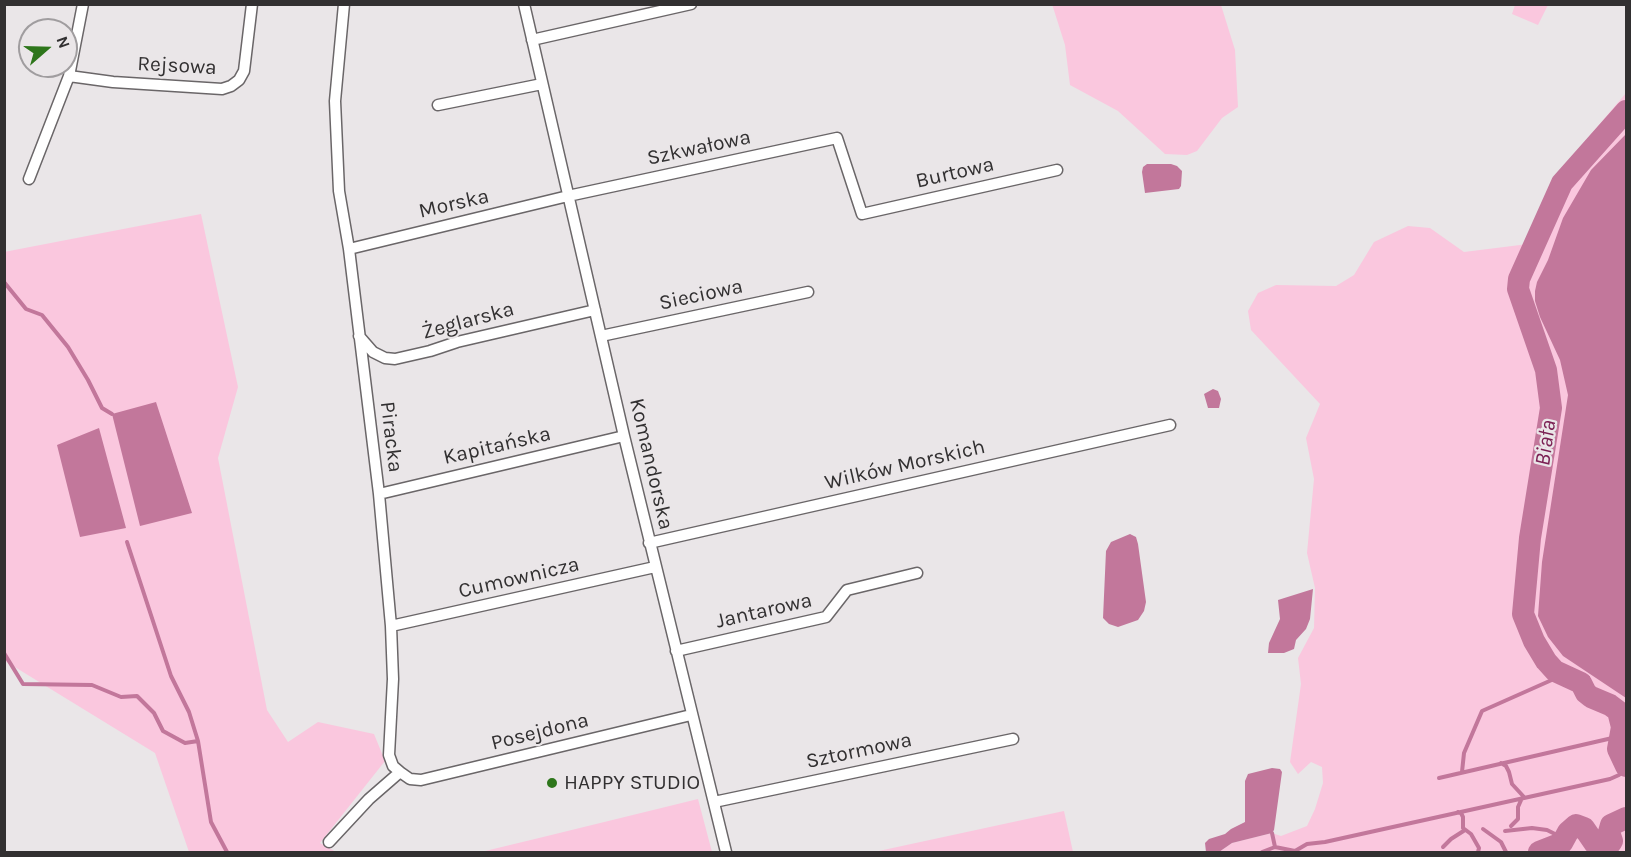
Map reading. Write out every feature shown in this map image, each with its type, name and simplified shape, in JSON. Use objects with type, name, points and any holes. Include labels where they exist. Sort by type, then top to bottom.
[{"type":"street","points":[[78,33],[84,4]]},
{"type":"street","name":"Rejsowa","points":[[78,77],[113,82],[222,89],[231,86],[240,80],[244,71],[252,4]]},
{"type":"street","name":"Piracka","points":[[344,4],[335,101],[339,191],[349,249],[391,626],[389,755],[393,766],[400,772]]},
{"type":"street","name":"Komandorska","points":[[524,4],[655,567],[726,852]]},
{"type":"street","points":[[532,40],[691,4]]},
{"type":"street","points":[[29,179],[68,78]]},
{"type":"street","points":[[438,105],[542,84]]},
{"type":"street","name":"Szkwałowa","points":[[568,196],[837,138],[862,214]]},
{"type":"street","name":"Burtowa","points":[[862,214],[1058,170]]},
{"type":"street","name":"Morska","points":[[349,249],[568,196]]},
{"type":"street","name":"Sieciowa","points":[[601,336],[808,292]]},
{"type":"street","name":"Żeglarska","points":[[358,336],[373,352],[385,358],[395,359],[595,310]]},
{"type":"street","name":"Wilków Morskich","points":[[650,543],[1170,425]]},
{"type":"street","name":"Kapitańska","points":[[378,494],[624,436]]},
{"type":"street","name":"Cumownicza","points":[[391,626],[655,567]]},
{"type":"street","name":"Jantarowa","points":[[676,651],[826,617],[847,590],[917,573]]},
{"type":"street","name":"Posejdona","points":[[400,772],[410,779],[421,780],[691,715]]},
{"type":"street","name":"Sztormowa","points":[[714,802],[1013,739]]},
{"type":"street","points":[[329,842],[369,799],[400,772]]},
{"type":"shaded area","points":[[1052,4],[1221,5],[1235,50],[1238,107],[1222,118],[1197,151],[1187,155],[1165,154],[1118,111],[1070,85],[1065,45]]},
{"type":"shaded area","points":[[1515,4],[1548,5],[1538,25],[1512,14]]},
{"type":"shaded area","points":[[1626,93],[1626,852],[1219,852],[1232,843],[1272,833],[1281,836],[1307,826],[1323,783],[1322,767],[1311,762],[1298,774],[1290,762],[1301,684],[1298,658],[1314,628],[1315,588],[1307,553],[1314,479],[1306,438],[1320,404],[1251,330],[1248,311],[1258,293],[1276,285],[1336,286],[1354,275],[1374,242],[1408,226],[1430,228],[1464,252],[1528,244],[1558,173]]},
{"type":"shaded area","points":[[1626,134],[1626,698],[1563,656],[1548,637],[1538,616],[1542,562],[1568,395],[1560,360],[1540,317],[1535,301],[1535,291],[1563,218],[1591,170]]},
{"type":"shaded area","points":[[1147,164],[1177,166],[1182,171],[1179,189],[1145,193],[1142,172],[1143,167]]},
{"type":"shaded area","points":[[201,214],[238,387],[218,458],[267,710],[288,742],[318,722],[374,734],[385,761],[320,843],[336,852],[189,852],[155,753],[5,661],[4,252]]},
{"type":"shaded area","points":[[1213,389],[1218,391],[1221,399],[1219,408],[1208,408],[1204,394]]},
{"type":"shaded area","points":[[156,402],[192,513],[140,526],[112,414]]},
{"type":"shaded area","points":[[99,428],[126,528],[80,537],[57,445]]},
{"type":"shaded area","points":[[1130,534],[1136,537],[1138,544],[1146,602],[1144,611],[1138,620],[1118,627],[1109,624],[1103,618],[1106,551],[1111,542]]},
{"type":"shaded area","points":[[1313,589],[1310,619],[1306,629],[1296,640],[1294,649],[1284,653],[1268,653],[1269,643],[1280,619],[1278,600]]},
{"type":"shaded area","points":[[1584,676],[1590,676],[1588,686],[1591,690],[1621,705],[1626,719],[1623,724],[1624,740],[1618,749],[1613,711],[1606,707],[1589,704],[1584,699],[1579,681]]},
{"type":"shaded area","points":[[1272,768],[1280,769],[1282,772],[1272,833],[1232,843],[1219,852],[1206,852],[1205,843],[1209,839],[1225,834],[1245,822],[1245,781],[1248,774]]},
{"type":"shaded area","points":[[698,799],[712,852],[481,852],[539,838]]},
{"type":"shaded area","points":[[1064,811],[1073,852],[874,852]]},
{"type":"waterway","name":"Biała","points":[[1626,111],[1562,183],[1519,279],[1518,289],[1546,370],[1551,408],[1530,538],[1523,614],[1534,641],[1555,671],[1581,683],[1591,697],[1618,711],[1622,727],[1618,749],[1626,766]]},
{"type":"waterway","points":[[4,282],[26,309],[42,315],[68,347],[102,408],[112,414]]},
{"type":"waterway","points":[[127,542],[171,676],[189,712],[198,741],[211,822],[227,852]]},
{"type":"waterway","points":[[4,653],[23,684],[92,685],[121,697],[137,696],[154,713],[163,731],[185,743],[198,741]]},
{"type":"waterway","points":[[1462,772],[1464,753],[1482,711],[1554,679],[1558,672]]},
{"type":"waterway","points":[[1439,778],[1621,736]]},
{"type":"waterway","points":[[1501,763],[1506,766],[1512,784],[1524,797]]},
{"type":"waterway","points":[[1262,852],[1275,847],[1295,851],[1307,844],[1325,842],[1610,779],[1619,775],[1626,767]]},
{"type":"waterway","points":[[1511,826],[1518,819],[1518,807],[1522,798]]},
{"type":"waterway","points":[[1458,812],[1463,817],[1463,828],[1471,834],[1479,848],[1478,852]]},
{"type":"waterway","name":"Biała","points":[[1539,852],[1562,843],[1568,832],[1576,825],[1584,828],[1595,844],[1607,848],[1612,841],[1609,832],[1611,825],[1626,818]]},
{"type":"waterway","points":[[1505,831],[1532,828],[1547,830],[1565,839]]},
{"type":"waterway","points":[[1483,829],[1501,842],[1506,852]]},
{"type":"waterway","points":[[1443,847],[1465,830]]},
{"type":"waterway","points":[[1272,833],[1275,847]]},
{"type":"place","name":"HAPPY STUDIO","points":[[552,783]]}]
